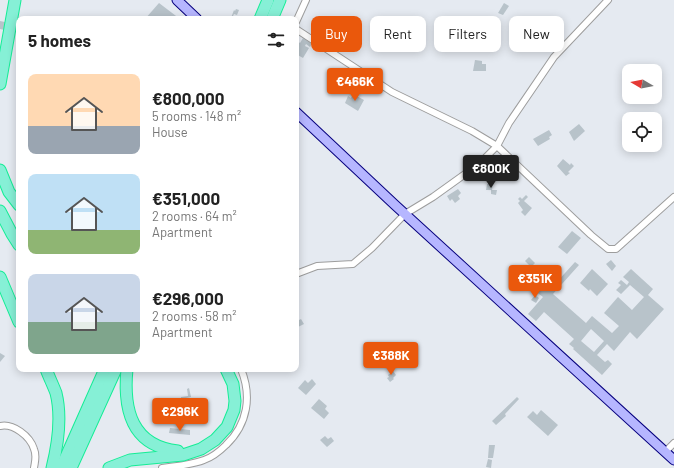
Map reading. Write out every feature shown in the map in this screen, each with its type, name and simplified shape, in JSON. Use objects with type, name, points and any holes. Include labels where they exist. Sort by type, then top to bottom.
[{"type":"highway","points":[[0,84],[15,0]]},
{"type":"highway","points":[[261,16],[268,0]]},
{"type":"highway","points":[[273,16],[280,0]]},
{"type":"highway","points":[[0,170],[9,192],[16,200]]},
{"type":"highway","points":[[0,211],[16,240]]},
{"type":"highway","points":[[0,277],[16,315]]},
{"type":"highway","points":[[47,372],[56,393],[59,416],[56,449],[52,468]]},
{"type":"highway","points":[[61,468],[104,372]]},
{"type":"highway","points":[[71,468],[115,372]]},
{"type":"highway","points":[[127,372],[126,392],[128,411],[131,420],[141,435],[160,448],[179,451],[193,451]]},
{"type":"highway","points":[[109,468],[130,460],[183,454],[204,447],[215,440],[227,426],[234,410],[235,392],[228,372]]},
{"type":"main road","points":[[177,0],[194,16]]},
{"type":"main road","points":[[299,115],[674,460]]},
{"type":"street","points":[[299,16],[306,0]]},
{"type":"street","points":[[299,273],[317,266],[352,264],[372,248],[405,214],[479,164],[496,146],[509,123],[554,57],[608,0]]},
{"type":"street","points":[[299,31],[392,92],[472,131],[496,146],[591,236],[608,249],[616,249],[674,197]]},
{"type":"street","points":[[162,468],[204,460],[213,456],[230,441],[243,421],[247,409],[248,397],[246,381],[242,372]]},
{"type":"street","points":[[0,426],[11,426],[23,434],[32,444],[36,456],[34,468]]},
{"type":"street","points":[[665,452],[674,444]]},
{"type":"building","points":[[159,3],[176,16],[148,16]]},
{"type":"building","points":[[504,3],[509,6],[503,15],[498,13]]},
{"type":"building","points":[[236,9],[239,10],[237,15],[234,14],[232,16],[234,10],[235,11]]},
{"type":"building","points":[[0,21],[16,24],[16,32],[0,29]]},
{"type":"building","points":[[303,38],[311,43],[310,47],[306,44],[305,46],[309,48],[303,58],[299,56],[299,42],[300,43]]},
{"type":"building","points":[[475,60],[482,61],[482,64],[486,64],[486,71],[473,71]]},
{"type":"building","points":[[353,94],[364,100],[358,111],[345,103],[348,96],[351,98]]},
{"type":"building","points":[[579,124],[585,131],[574,141],[569,132]]},
{"type":"building","points":[[549,130],[552,135],[549,137],[550,139],[538,146],[533,139]]},
{"type":"building","points":[[563,159],[570,165],[571,163],[574,166],[568,172],[570,173],[566,176],[557,166]]},
{"type":"building","points":[[487,184],[493,184],[492,190],[497,190],[496,195],[491,194],[491,190],[486,190]]},
{"type":"building","points":[[458,189],[461,193],[458,196],[460,199],[455,203],[452,199],[450,201],[447,196]]},
{"type":"building","points":[[526,195],[528,197],[524,201],[532,208],[525,216],[521,212],[523,210],[518,203],[520,201],[518,199],[520,197],[522,199]]},
{"type":"building","points":[[572,231],[581,238],[567,254],[558,247]]},
{"type":"building","points":[[529,257],[535,263],[531,267],[525,261]]},
{"type":"building","points":[[611,260],[616,266],[612,271],[606,264]]},
{"type":"building","points":[[575,262],[579,265],[553,294],[586,323],[592,316],[612,333],[619,326],[604,313],[618,297],[632,310],[644,297],[630,285],[621,294],[616,290],[621,285],[618,283],[621,280],[627,285],[629,282],[623,277],[631,269],[653,289],[648,295],[664,309],[637,339],[630,332],[614,351],[607,344],[597,355],[605,362],[608,360],[612,364],[602,375],[569,344],[574,339],[544,312],[536,321],[528,314],[543,297],[535,291],[545,280],[546,281],[549,278],[555,284]],"holes":[[[591,329],[604,341],[594,352],[581,341]]]},
{"type":"building","points":[[592,269],[608,284],[597,296],[590,289],[589,291],[580,283]]},
{"type":"building","points":[[535,295],[539,298],[536,303],[531,300]]},
{"type":"building","points":[[301,319],[304,324],[299,326],[299,320]]},
{"type":"building","points":[[379,345],[384,350],[374,356],[370,351]]},
{"type":"building","points":[[0,353],[5,356],[0,362]]},
{"type":"building","points":[[393,371],[396,375],[390,382],[387,378]]},
{"type":"building","points":[[312,379],[316,384],[306,395],[298,388],[305,380],[308,383]]},
{"type":"building","points":[[189,388],[191,397],[181,399],[181,397],[188,396],[187,389]]},
{"type":"building","points":[[517,397],[519,399],[505,414],[506,416],[496,425],[492,421]]},
{"type":"building","points":[[319,399],[327,406],[325,409],[329,413],[324,419],[311,408]]},
{"type":"building","points":[[541,410],[558,425],[548,436],[527,417],[533,411],[537,415]]},
{"type":"building","points":[[170,428],[190,430],[190,435],[169,433]]},
{"type":"building","points":[[325,436],[328,439],[331,437],[334,441],[327,447],[320,440]]},
{"type":"building","points":[[489,445],[495,445],[493,458],[488,458]]},
{"type":"building","points":[[488,459],[492,460],[491,468],[486,467]]}]
